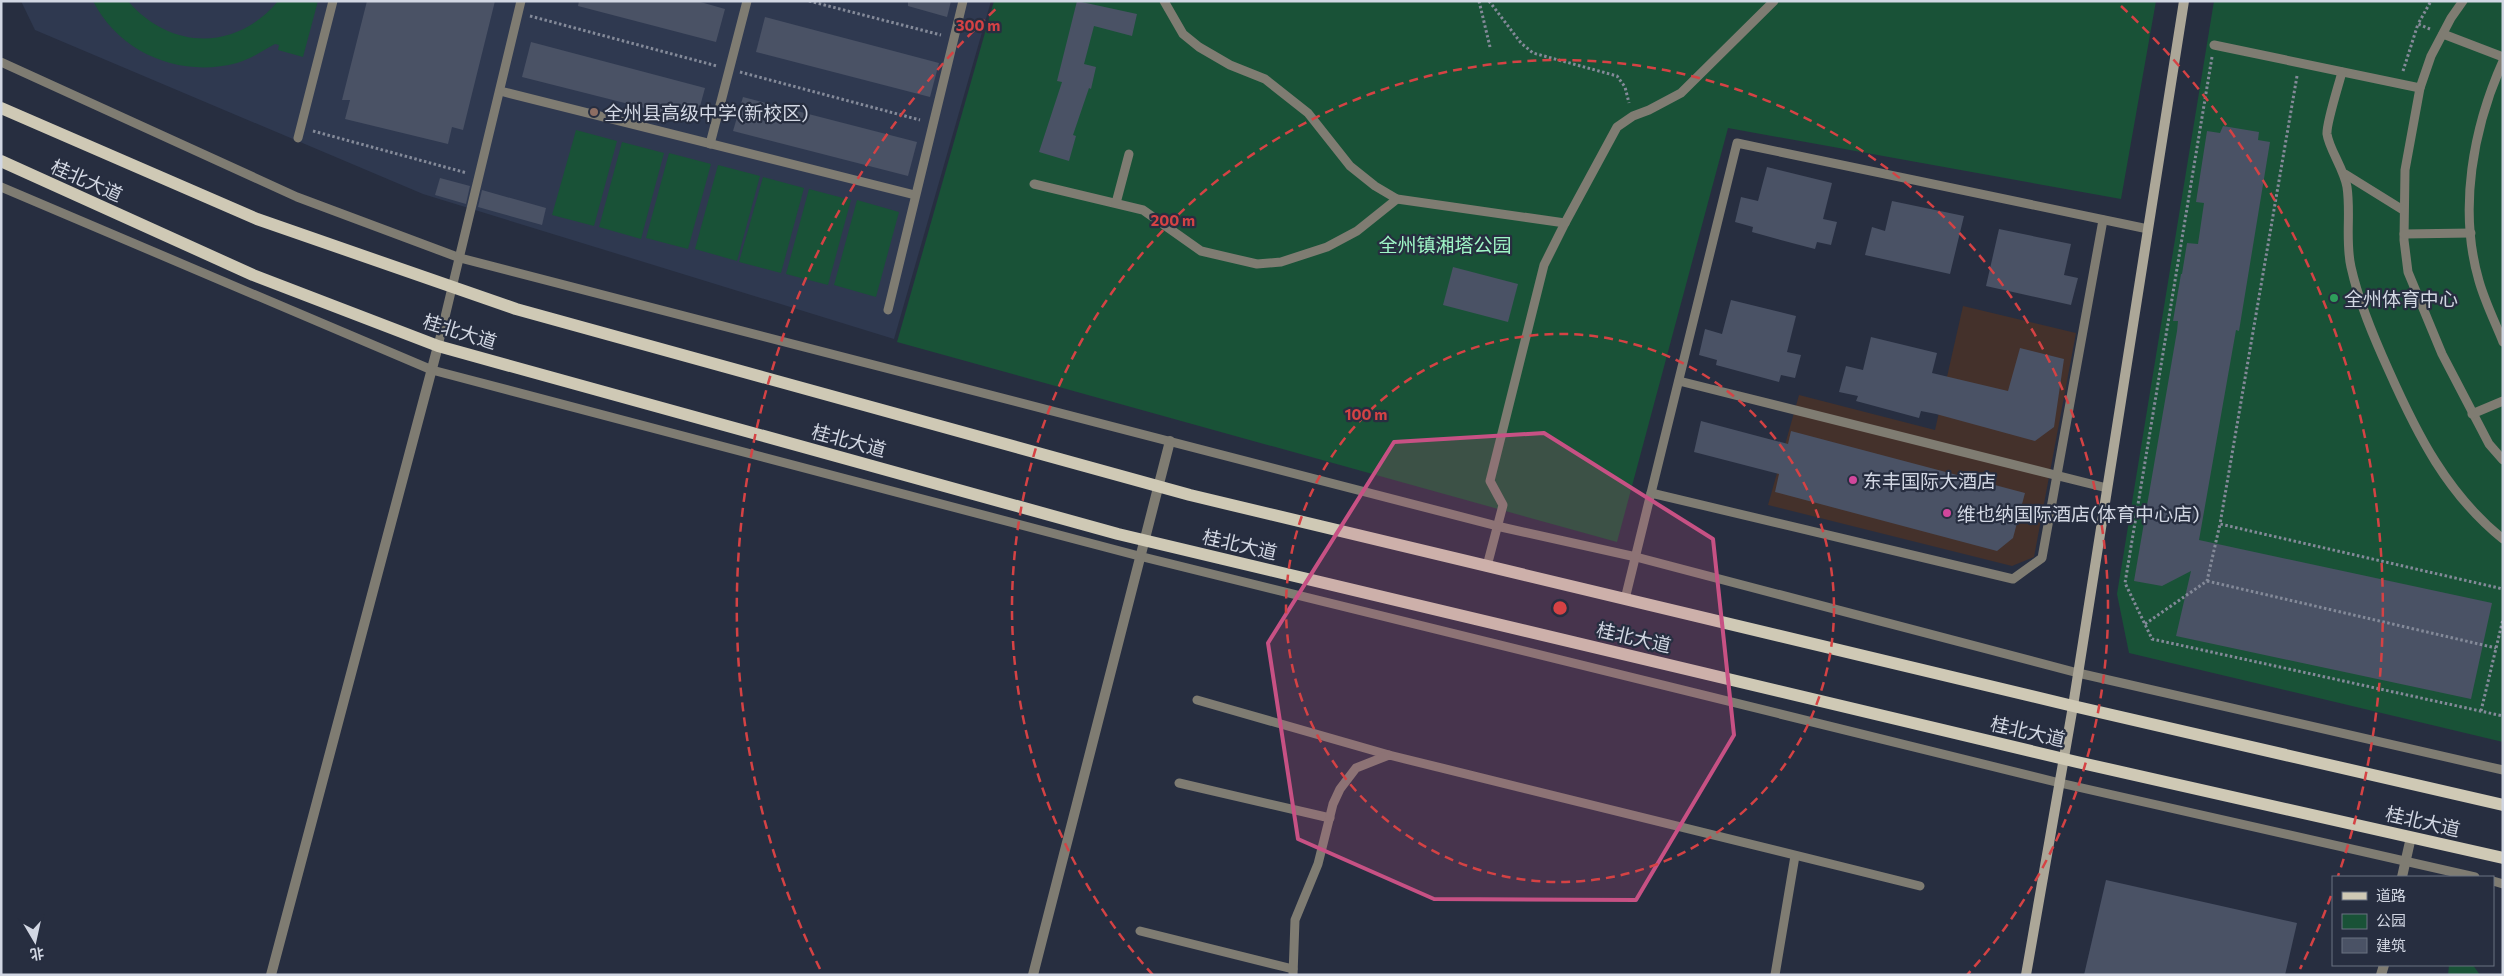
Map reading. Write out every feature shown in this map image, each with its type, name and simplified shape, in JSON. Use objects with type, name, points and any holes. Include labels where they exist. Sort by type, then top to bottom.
[{"type":"main road","points":[[2026,975],[2073,706],[2184,1]]},
{"type":"main road","name":"桂北大道","points":[[1,108],[257,220],[525,312],[1158,486],[2073,706],[2503,805]]},
{"type":"main road","name":"桂北大道","points":[[1,161],[253,275],[438,346],[1143,540],[2064,759],[2503,858]]},
{"type":"street","points":[[270,975],[438,346]]},
{"type":"street","points":[[1033,975],[1143,540],[1170,441]]},
{"type":"street","points":[[2402,876],[2411,837]]},
{"type":"lane","points":[[298,138],[333,1]]},
{"type":"lane","points":[[438,346],[521,1]]},
{"type":"lane","points":[[710,144],[747,1]]},
{"type":"lane","points":[[888,310],[963,1]]},
{"type":"lane","points":[[1164,1],[1183,34],[1198,47],[1230,65],[1264,79],[1308,113],[1350,166],[1375,186],[1397,199],[1565,223]]},
{"type":"lane","points":[[1487,566],[1503,505],[1490,481],[1544,265],[1565,223],[1617,127],[1633,116],[1681,93],[1774,1]]},
{"type":"lane","points":[[2463,1],[2431,56],[2420,88],[2404,170],[2404,234],[2408,272],[2418,301],[2472,414],[2489,444],[2503,460]]},
{"type":"lane","points":[[2443,34],[2503,57]]},
{"type":"lane","points":[[2214,45],[2420,88]]},
{"type":"lane","points":[[2503,61],[2488,98],[2472,166],[2470,205],[2472,254],[2479,283],[2503,342]]},
{"type":"lane","points":[[1,62],[297,197],[460,258],[1498,526],[1636,557],[2078,673],[2503,770]]},
{"type":"lane","points":[[2342,72],[2327,134],[2344,174],[2348,190],[2347,234],[2350,266],[2377,344],[2417,432],[2445,476],[2485,524],[2503,539]]},
{"type":"lane","points":[[500,91],[915,196]]},
{"type":"lane","points":[[1625,599],[1737,143],[2148,230]]},
{"type":"lane","points":[[1116,203],[1129,154]]},
{"type":"lane","points":[[2344,174],[2403,210]]},
{"type":"lane","points":[[1034,184],[1143,210],[1202,251],[1257,264],[1281,262],[1327,247],[1356,231],[1397,199]]},
{"type":"lane","points":[[1,187],[432,370],[1139,556],[2060,783],[2471,876]]},
{"type":"lane","points":[[1651,493],[2013,579],[2042,558],[2103,220]]},
{"type":"lane","points":[[2404,234],[2471,233]]},
{"type":"lane","points":[[1679,381],[2107,488]]},
{"type":"lane","points":[[2472,414],[2503,401]]},
{"type":"lane","points":[[1197,700],[1389,755],[1920,886]]},
{"type":"lane","points":[[1140,931],[1293,972],[1296,920],[1318,864],[1340,789],[1348,776],[1367,762],[1389,755]]},
{"type":"lane","points":[[1179,783],[1330,818]]},
{"type":"lane","points":[[1775,975],[1795,856]]},
{"type":"path","points":[[809,1],[954,38]]},
{"type":"path","points":[[1479,1],[1490,47]]},
{"type":"path","points":[[1489,1],[1524,46],[1533,53],[1616,76],[1625,87],[1633,116]]},
{"type":"path","points":[[2398,83],[2418,24],[2431,1]]},
{"type":"path","points":[[2418,24],[2443,34]]},
{"type":"path","points":[[2214,45],[2125,583],[2152,639],[2503,716]]},
{"type":"path","points":[[2145,624],[2207,581],[2220,524],[2299,63]]},
{"type":"path","points":[[300,127],[479,176]]},
{"type":"path","points":[[2220,524],[2503,589]]},
{"type":"path","points":[[2207,581],[2496,648]]},
{"type":"path","points":[[2481,711],[2503,619]]},
{"type":"highlighted area","points":[[1544,433],[1713,539],[1734,735],[1636,900],[1434,899],[1298,839],[1268,643],[1394,442]]},
{"type":"shaded area","name":"全州县高级中学(新校区)","points":[[21,1],[991,1],[894,339],[423,194],[35,30]]},
{"type":"shaded area","points":[[1963,306],[2076,333],[2034,557],[2012,566],[1768,505],[1799,395],[1935,430]]},
{"type":"green space","points":[[93,1],[128,1],[145,17],[163,29],[183,36],[203,39],[223,36],[243,29],[261,18],[278,1],[318,1],[303,57],[278,50],[279,45],[275,44],[237,63],[216,67],[195,67],[174,64],[154,58],[136,48],[119,35]]},
{"type":"green space","name":"全州镇湘塔公园","points":[[994,1],[2156,1],[2121,199],[1728,128],[1617,542],[897,342]]},
{"type":"green space","name":"全州体育中心","points":[[2214,1],[2503,1],[2503,742],[2129,653],[2117,594]]},
{"type":"green space","points":[[576,130],[617,141],[594,226],[552,215]]},
{"type":"green space","points":[[622,142],[664,153],[641,239],[599,227]]},
{"type":"green space","points":[[669,153],[711,164],[688,249],[646,238]]},
{"type":"green space","points":[[718,165],[760,176],[737,261],[695,249]]},
{"type":"green space","points":[[763,177],[804,188],[781,273],[739,262]]},
{"type":"green space","points":[[809,189],[851,200],[828,285],[786,274]]},
{"type":"green space","points":[[857,200],[899,212],[876,297],[834,285]]},
{"type":"green space","points":[[2449,966],[2474,966],[2480,975],[2448,975]]},
{"type":"building","points":[[367,1],[495,1],[463,130],[452,127],[448,144],[345,119],[350,100],[342,100]]},
{"type":"building","points":[[579,1],[697,1],[725,9],[716,42],[578,6]]},
{"type":"building","points":[[908,1],[951,1],[947,17],[908,6]]},
{"type":"building","points":[[1077,1],[1137,14],[1132,36],[1094,26],[1084,64],[1096,67],[1091,89],[1089,88],[1073,135],[1076,136],[1069,161],[1039,152],[1062,82],[1057,81]]},
{"type":"building","points":[[765,17],[939,63],[930,97],[756,52]]},
{"type":"building","points":[[531,42],[705,88],[696,121],[522,77]]},
{"type":"building","points":[[743,97],[917,142],[908,176],[733,131]]},
{"type":"building","points":[[2223,126],[2259,132],[2258,140],[2270,142],[2239,331],[2236,330],[2199,540],[2492,603],[2471,699],[2176,636],[2191,571],[2162,586],[2134,581],[2177,331],[2178,321],[2173,321],[2181,274],[2187,243],[2198,244],[2204,203],[2196,202],[2207,131],[2220,133]]},
{"type":"building","points":[[1767,167],[1832,183],[1823,219],[1837,222],[1831,245],[1817,242],[1815,249],[1752,232],[1753,227],[1735,222],[1741,197],[1758,201]]},
{"type":"building","points":[[440,178],[470,186],[466,204],[435,195]]},
{"type":"building","points":[[482,190],[546,208],[542,225],[478,207]]},
{"type":"building","points":[[1892,201],[1964,216],[1950,274],[1865,255],[1872,227],[1885,231]]},
{"type":"building","points":[[1999,229],[2071,244],[2064,275],[2078,278],[2071,305],[1986,286]]},
{"type":"building","points":[[1453,267],[1518,284],[1508,322],[1443,305]]},
{"type":"building","points":[[1731,300],[1796,316],[1787,352],[1801,355],[1795,378],[1781,375],[1779,382],[1716,365],[1717,360],[1699,355],[1705,329],[1722,334]]},
{"type":"building","points":[[1871,337],[1937,353],[1932,373],[2008,391],[2020,348],[2064,359],[2054,427],[2035,441],[1936,414],[1921,411],[1919,418],[1856,401],[1858,396],[1839,392],[1846,366],[1863,370]]},
{"type":"building","points":[[1701,421],[1788,444],[1791,431],[2025,493],[2013,538],[1997,551],[1775,492],[1779,474],[1694,452]]},
{"type":"building","points":[[2106,880],[2297,923],[2285,975],[2084,975]]},
{"type":"place","name":"全州县高级中学(新校区)","points":[[594,112]]},
{"type":"place","name":"全州体育中心","points":[[2334,298]]},
{"type":"place","name":"东丰国际大酒店","points":[[1853,480]]},
{"type":"place","name":"维也纳国际酒店(体育中心店)","points":[[1947,513]]}]
